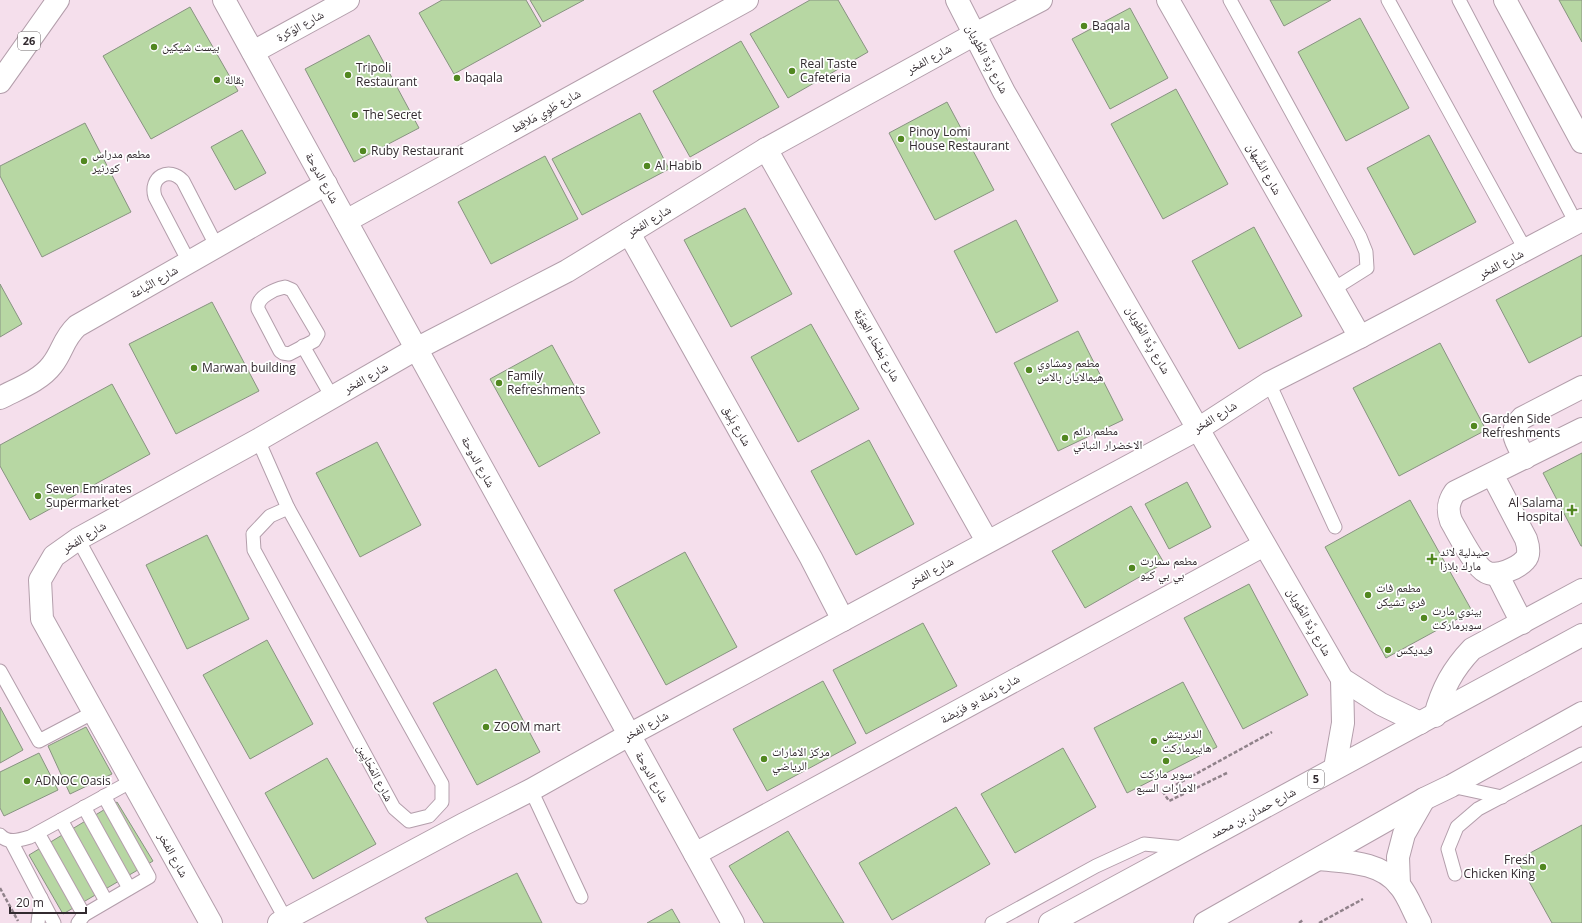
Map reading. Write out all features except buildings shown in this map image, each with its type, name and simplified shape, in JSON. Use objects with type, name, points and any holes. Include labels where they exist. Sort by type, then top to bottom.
[{"type":"street","name":"26","points":[[0,82],[58,0]]},
{"type":"street","name":"شارع الدوحة","points":[[224,0],[733,923]]},
{"type":"street","name":"شارع الوَكرة","points":[[253,52],[348,0]]},
{"type":"street","name":"شارع طَوِي مَلاقِط","points":[[346,221],[746,0]]},
{"type":"street","name":"شارع رِدَّة الطِّويان","points":[[957,0],[1004,92],[1342,679],[1381,704],[1428,719]]},
{"type":"street","name":"شارع الفخر","points":[[211,923],[42,619],[40,580],[54,556],[78,539],[258,440],[416,349],[567,271],[766,149],[974,34],[1041,0]]},
{"type":"street","points":[[1505,0],[1582,142]]},
{"type":"street","name":"شارع الشَّبهان","points":[[1175,2],[1332,290],[1360,337]]},
{"type":"street","name":"شارع بَطحَاء العِوَيَّة","points":[[766,149],[987,541]]},
{"type":"street","name":"شارع النَّباعة","points":[[0,398],[42,375],[51,367],[63,343],[77,326],[326,184]]},
{"type":"street","name":"شارع الفخر","points":[[282,921],[531,790],[629,735],[1198,428],[1269,383],[1579,222]]},
{"type":"street","name":"شارع بِلَيق","points":[[629,233],[811,558],[843,620]]},
{"type":"street","points":[[1525,458],[1514,437],[1515,427],[1518,422],[1522,418],[1582,387]]},
{"type":"street","points":[[1492,474],[1526,539],[1528,546],[1526,560],[1507,572],[1497,574],[1486,572],[1478,565],[1451,522],[1448,514],[1450,498],[1455,492],[1582,428]]},
{"type":"street","name":"شارع رَملة بو فرَيضة","points":[[695,854],[1264,545]]},
{"type":"street","points":[[1497,574],[1522,623]]},
{"type":"street","points":[[1428,719],[1445,686],[1461,660],[1472,649],[1582,590]]},
{"type":"street","name":"شارع حمدان بن محمد","points":[[1050,923],[1582,635]]},
{"type":"street","name":"شارع رِدَّة الطِّويان","points":[[1335,768],[1343,723],[1342,679]]},
{"type":"street","points":[[1205,923],[1424,799],[1451,786],[1582,713]]},
{"type":"street","points":[[1399,885],[1398,857],[1404,834],[1424,799]]},
{"type":"street","points":[[1319,859],[1360,864],[1380,870],[1399,885],[1420,923]]},
{"type":"lane","points":[[1230,0],[1360,236],[1366,252],[1367,268],[1332,290]]},
{"type":"lane","points":[[1388,0],[1526,250]]},
{"type":"lane","points":[[1459,0],[1579,222]]},
{"type":"lane","points":[[189,262],[155,197],[154,186],[156,181],[164,174],[175,175],[183,181],[217,246]]},
{"type":"lane","points":[[285,287],[292,290],[318,334],[314,341],[303,346],[289,354],[280,351],[258,309],[258,301],[261,298],[281,288],[285,287]]},
{"type":"lane","points":[[303,346],[332,397]]},
{"type":"lane","points":[[1269,383],[1335,527]]},
{"type":"lane","name":"شارع المَحَايِين","points":[[258,440],[288,508],[442,784],[442,802],[429,816],[409,821],[394,808],[254,550],[253,534],[270,516],[288,508]]},
{"type":"lane","points":[[78,539],[282,921]]},
{"type":"lane","points":[[0,671],[39,741],[94,712]]},
{"type":"lane","points":[[1454,874],[1448,849],[1457,826],[1478,809],[1582,754]]},
{"type":"lane","points":[[6,838],[25,839],[132,781]]},
{"type":"lane","points":[[1451,786],[1502,797]]},
{"type":"lane","points":[[531,790],[581,897]]},
{"type":"lane","points":[[38,833],[81,919],[106,901],[149,877],[104,796]]},
{"type":"lane","points":[[84,807],[129,888]]},
{"type":"lane","points":[[62,820],[106,901]]},
{"type":"lane","points":[[6,838],[54,923]]},
{"type":"lane","points":[[992,923],[1096,866],[1144,844],[1187,848]]},
{"type":"lane","points":[[38,923],[41,898]]},
{"type":"path","points":[[1227,773],[1169,801],[1163,792],[1272,732]]},
{"type":"path","points":[[0,888],[19,923]]},
{"type":"path","points":[[1319,923],[1363,899]]},
{"type":"path","points":[[1299,923],[1304,920]]},
{"type":"place","name":"Baqala","points":[[1084,26]]},
{"type":"place","name":"بيست شيكين","points":[[154,47]]},
{"type":"place","name":"Real Taste Cafeteria","points":[[792,71]]},
{"type":"place","name":"Tripoli Restaurant","points":[[348,75]]},
{"type":"place","name":"baqala","points":[[457,78]]},
{"type":"place","name":"بقالة","points":[[217,80]]},
{"type":"place","name":"The Secret","points":[[355,115]]},
{"type":"place","name":"Pinoy Lomi House Restaurant","points":[[901,139]]},
{"type":"place","name":"Ruby Restaurant","points":[[363,151]]},
{"type":"place","name":"مطعم مدراس كورنير","points":[[84,161]]},
{"type":"place","name":"Al Habib","points":[[647,166]]},
{"type":"place","name":"Marwan building","points":[[194,368]]},
{"type":"place","name":"مطعم ومشاوي هيمالايان بالاس","points":[[1029,370]]},
{"type":"place","name":"Family Refreshments","points":[[499,383]]},
{"type":"place","name":"Garden Side Refreshments","points":[[1474,426]]},
{"type":"place","name":"مطعم دائم الاخضرار النباتي","points":[[1065,438]]},
{"type":"place","name":"Seven Emirates Supermarket","points":[[38,496]]},
{"type":"place","name":"Al Salama Hospital","points":[[1572,510]]},
{"type":"place","name":"صيدلية لاند مارك بلازا","points":[[1432,559]]},
{"type":"place","name":"مطعم سمارت بي بي كيو","points":[[1132,568]]},
{"type":"place","name":"مطعم فات فري تشيكن","points":[[1368,595]]},
{"type":"place","name":"بينوي مارت سوبرماركت","points":[[1424,618]]},
{"type":"place","name":"فيديكس","points":[[1388,650]]},
{"type":"place","name":"ZOOM mart","points":[[486,727]]},
{"type":"place","name":"الدنريتش هايبرماركت","points":[[1154,741]]},
{"type":"place","name":"مركز الامارات الرياضي","points":[[764,759]]},
{"type":"place","name":"سوبر ماركت الامارات السبع","points":[[1166,761]]},
{"type":"place","name":"ADNOC Oasis","points":[[27,781]]},
{"type":"place","name":"Fresh Chicken King","points":[[1543,867]]}]
